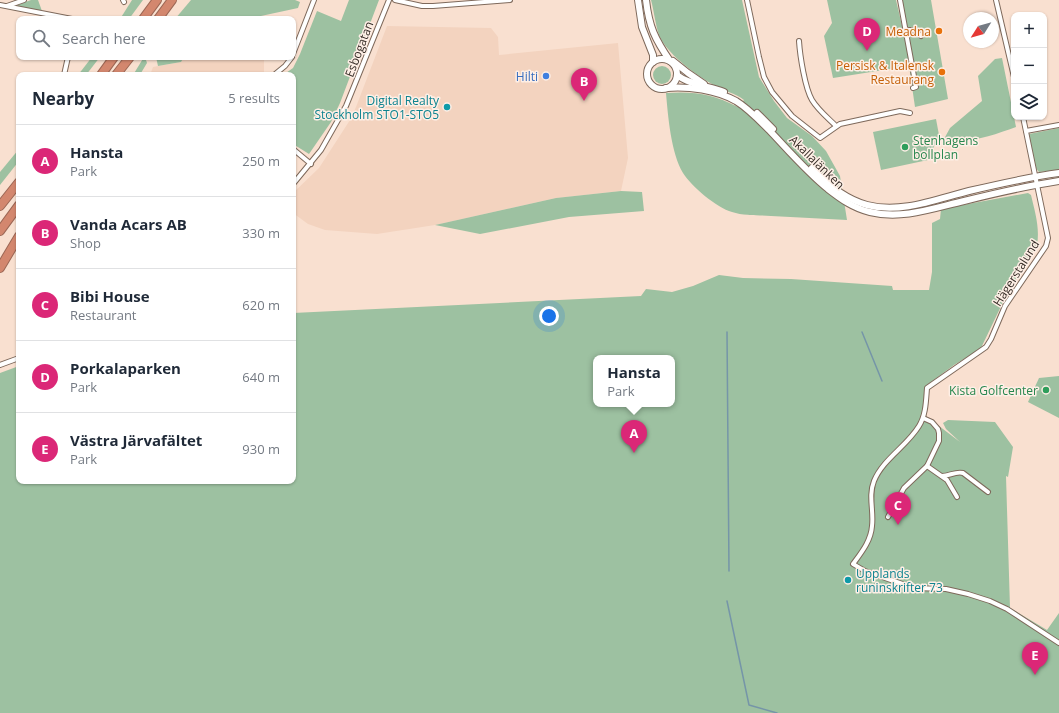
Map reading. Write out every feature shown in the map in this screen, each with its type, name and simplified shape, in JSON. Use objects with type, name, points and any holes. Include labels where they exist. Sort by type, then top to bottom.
[{"type":"highway","points":[[145,16],[157,0]]},
{"type":"highway","points":[[160,16],[172,0]]},
{"type":"highway","points":[[103,72],[112,60]]},
{"type":"highway","points":[[119,72],[128,60]]},
{"type":"highway","points":[[0,206],[16,186]]},
{"type":"highway","points":[[0,202],[13,190]]},
{"type":"highway","points":[[0,231],[16,210]]},
{"type":"highway","points":[[0,268],[16,242]]},
{"type":"main road","points":[[638,0],[642,27],[653,62]]},
{"type":"main road","points":[[646,0],[651,26],[665,53],[676,68],[677,75],[674,84],[666,88],[655,87],[650,82],[647,73],[650,65],[653,62],[662,59],[670,61]]},
{"type":"main road","points":[[665,53],[688,73],[707,86]]},
{"type":"main road","name":"Akallalänken","points":[[677,75],[692,83],[707,86],[735,96],[751,107],[834,189],[847,198],[867,205],[885,208],[905,207],[1035,176],[1059,173]]},
{"type":"main road","name":"Akallalänken","points":[[666,88],[696,89],[716,93],[737,101],[752,113],[819,181],[850,205],[870,213],[889,215],[910,214],[1036,184],[1059,181]]},
{"type":"street","points":[[6,6],[24,0]]},
{"type":"street","name":"Esbogatan","points":[[296,181],[321,150],[346,106],[388,0]]},
{"type":"street","points":[[395,0],[422,6],[510,0]]},
{"type":"street","points":[[747,0],[764,77],[772,92],[783,107],[820,138],[840,124],[900,111],[910,113]]},
{"type":"street","points":[[900,0],[916,87],[913,88]]},
{"type":"street","points":[[996,0],[1011,64]]},
{"type":"street","points":[[296,46],[312,1]]},
{"type":"street","points":[[0,5],[57,16]]},
{"type":"street","points":[[906,30],[914,30],[922,36]]},
{"type":"street","points":[[799,41],[799,50],[812,100],[836,126]]},
{"type":"street","points":[[65,72],[67,60]]},
{"type":"street","points":[[278,72],[286,66],[290,60]]},
{"type":"street","name":"Hägerstalund","points":[[1024,120],[1048,238],[1046,248],[1034,261],[1005,306],[986,347],[927,388],[923,418],[914,432],[876,476],[871,495],[873,526],[871,534],[869,540],[853,564],[865,571],[914,588],[946,589],[990,601],[1007,609],[1059,643]]},
{"type":"street","points":[[1026,131],[1059,124]]},
{"type":"street","points":[[296,152],[311,164]]},
{"type":"street","points":[[0,365],[16,359]]},
{"type":"street","points":[[888,517],[904,488],[927,466],[936,449],[940,437],[938,429],[935,425],[923,418]]},
{"type":"street","points":[[927,466],[942,476],[950,485],[957,497]]},
{"type":"street","points":[[942,476],[960,472],[963,473],[988,492]]},
{"type":"shaded area","points":[[387,26],[491,28],[498,37],[499,55],[618,43],[628,158],[621,191],[556,198],[435,225],[377,234],[325,230],[308,224],[296,215],[296,190],[319,168],[350,120]]},
{"type":"shaded area","points":[[182,60],[264,60],[264,72],[151,72],[153,67],[181,62]]},
{"type":"green space","points":[[31,0],[38,0],[42,11],[17,5]]},
{"type":"green space","points":[[132,0],[143,0],[131,16],[122,16]]},
{"type":"green space","points":[[191,0],[295,0],[300,2],[298,8],[261,16],[178,16]]},
{"type":"green space","points":[[349,0],[379,0],[340,103],[331,122],[309,154],[296,146],[296,72],[287,72],[293,68],[300,54],[317,11],[341,21]]},
{"type":"green space","points":[[651,0],[742,0],[759,77],[787,118],[812,136],[826,151],[840,176],[847,220],[737,213],[719,206],[692,184],[683,173],[679,165],[673,145],[666,93],[703,94],[712,96],[738,107],[744,100],[700,76],[677,59],[659,35]]},
{"type":"green space","points":[[827,0],[896,0],[907,47],[901,0],[931,0],[948,99],[915,107],[909,66],[833,78],[824,36],[832,23]]},
{"type":"green space","points":[[1002,58],[1011,102],[1011,120],[1015,120],[1016,127],[971,140],[953,141],[944,139],[950,128],[982,101],[978,76],[995,59]]},
{"type":"green space","points":[[90,60],[98,60],[88,72],[80,72]]},
{"type":"green space","points":[[142,60],[146,60],[147,63],[142,72],[135,72]]},
{"type":"green space","points":[[157,60],[182,60],[181,62],[158,66]]},
{"type":"green space","points":[[658,66],[666,66],[671,71],[669,82],[666,84],[658,84],[653,79],[653,71]]},
{"type":"green space","name":"Stenhagens bollplan","points":[[936,119],[939,135],[928,160],[881,170],[873,132]]},
{"type":"green space","points":[[1059,128],[1059,170],[1039,172],[1035,167],[1029,134]]},
{"type":"green space","points":[[16,153],[16,165],[0,185],[0,172]]},
{"type":"green space","points":[[621,191],[642,192],[644,211],[569,217],[480,234],[435,225],[556,198]]},
{"type":"green space","points":[[1028,193],[1031,195],[1037,226],[1037,245],[1005,298],[981,348],[954,365],[927,385],[928,399],[926,416],[960,442],[946,429],[943,423],[948,420],[995,422],[1013,447],[1008,477],[1006,476],[1010,608],[1047,630],[1059,613],[1059,713],[0,713],[0,373],[16,367],[16,484],[296,484],[296,313],[641,296],[646,289],[672,292],[693,286],[719,275],[743,278],[791,279],[892,286],[893,290],[929,290],[932,272],[932,223],[940,219],[941,209]]},
{"type":"green space","name":"Kista Golfcenter","points":[[1059,376],[1059,418],[1028,402],[1039,378]]},
{"type":"waterway","points":[[727,332],[729,571]]},
{"type":"waterway","points":[[862,332],[882,381]]},
{"type":"waterway","points":[[727,601],[749,705],[777,713]]},
{"type":"place","name":"Meadna","points":[[939,31]]},
{"type":"place","name":"Porkalaparken","points":[[867,51]]},
{"type":"place","name":"Persisk & Italensk Restaurang","points":[[942,72]]},
{"type":"place","name":"Hilti","points":[[546,76]]},
{"type":"place","name":"Vanda Acars AB","points":[[584,101]]},
{"type":"place","name":"Digital Realty Stockholm STO1-STO5","points":[[447,107]]},
{"type":"place","name":"Stenhagens bollplan","points":[[905,147]]},
{"type":"place","name":"Kista Golfcenter","points":[[1046,390]]},
{"type":"place","name":"Hansta","points":[[634,453]]},
{"type":"place","name":"Bibi House","points":[[898,525]]},
{"type":"place","name":"Upplands runinskrifter 73","points":[[848,580]]},
{"type":"place","name":"Västra Järvafältet","points":[[1035,675]]}]
